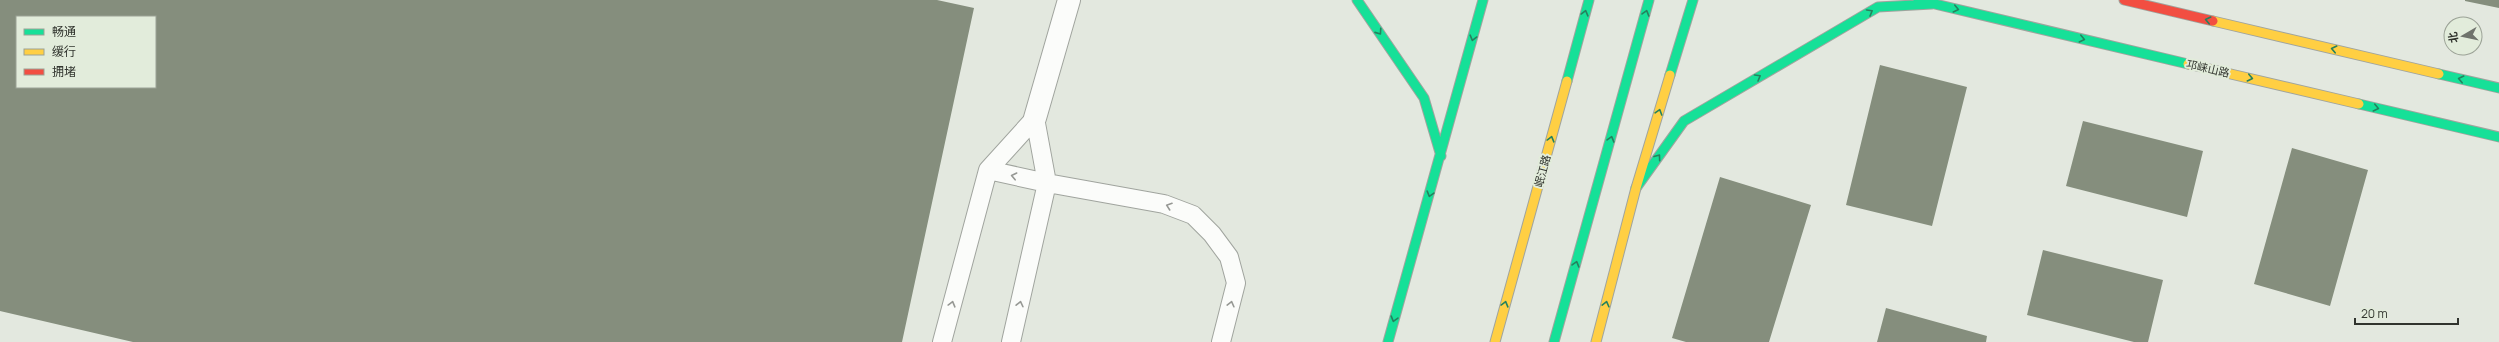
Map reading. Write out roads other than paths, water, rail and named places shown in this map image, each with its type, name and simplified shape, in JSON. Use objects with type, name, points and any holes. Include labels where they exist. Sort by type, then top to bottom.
[{"type":"main road","points":[[1357,0],[1424,98],[1441,156]]},
{"type":"main road","points":[[1388,342],[1441,156],[1483,0]]},
{"type":"main road","name":"岷江路","points":[[1495,342],[1589,0]]},
{"type":"main road","points":[[1554,342],[1649,0]]},
{"type":"main road","points":[[1596,342],[1636,188],[1694,0]]},
{"type":"main road","name":"邛崃山路","points":[[1918,0],[2499,137]]},
{"type":"main road","points":[[2124,0],[2499,88]]},
{"type":"main road","points":[[1636,188],[1684,121],[1878,7],[1932,4]]},
{"type":"street","points":[[1035,118],[1069,0]]},
{"type":"lane","points":[[942,342],[988,170],[1035,118]]},
{"type":"lane","points":[[1011,342],[1047,183],[1035,118]]},
{"type":"lane","points":[[988,170],[1047,183],[1164,204],[1193,215],[1212,234],[1229,257],[1236,283],[1221,342]]}]
